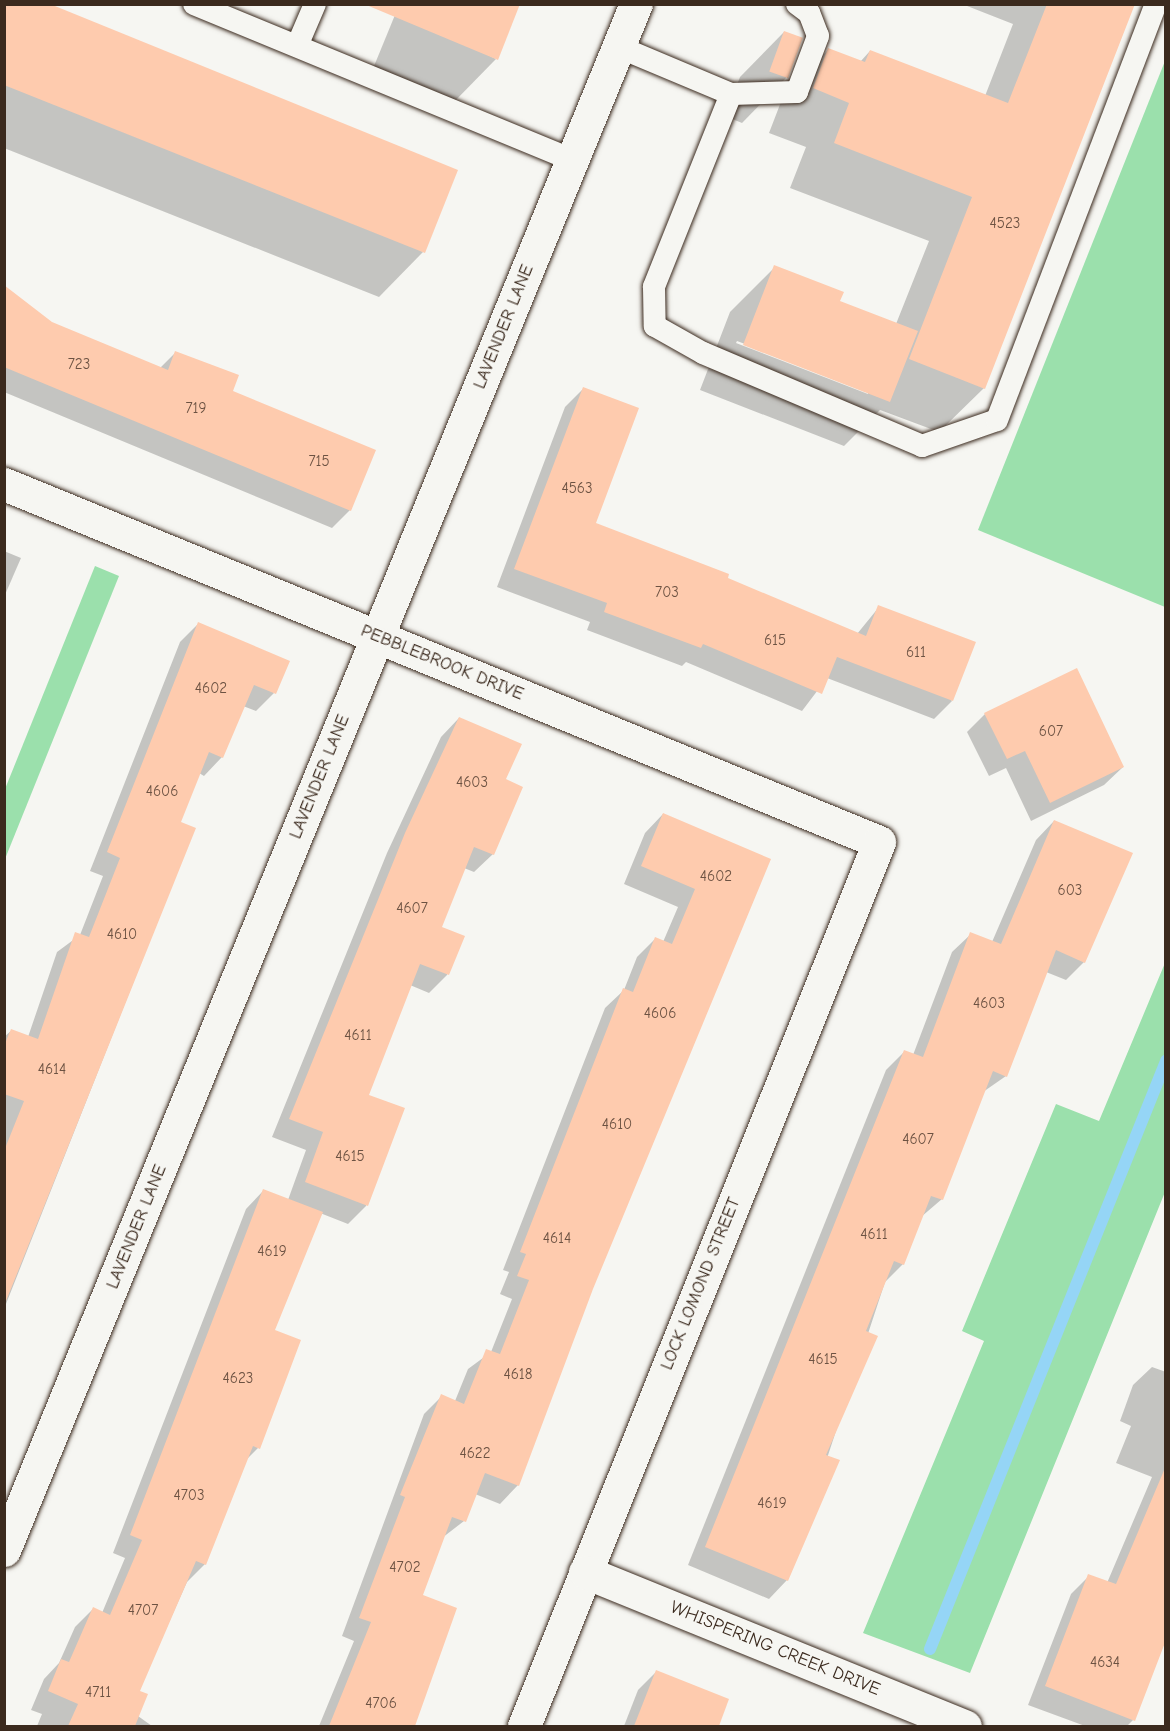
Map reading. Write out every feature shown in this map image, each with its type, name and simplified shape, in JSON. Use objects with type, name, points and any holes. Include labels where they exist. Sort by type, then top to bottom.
[{"type":"street","name":"LAVENDER LANE","points":[[4,1550],[636,4]]},
{"type":"street","name":"PEBBLEBROOK DRIVE","points":[[4,484],[879,842]]},
{"type":"street","name":"LOCK LOMOND STREET","points":[[524,1726],[879,842]]},
{"type":"street","name":"WHISPERING CREEK DRIVE","points":[[585,1572],[965,1726]]},
{"type":"lane","points":[[194,4],[573,160]]},
{"type":"lane","points":[[297,46],[315,4]]},
{"type":"lane","points":[[619,47],[731,94],[797,92],[818,36],[809,13],[797,4]]},
{"type":"lane","points":[[731,94],[654,287],[656,326],[703,353],[922,446],[997,420],[1156,4]]},
{"type":"green space","points":[[1165,61],[1165,607],[978,530]]},
{"type":"green space","points":[[95,566],[119,576],[5,859],[5,789]]},
{"type":"green space","points":[[1165,963],[1165,1192],[970,1673],[863,1633],[984,1341],[962,1331],[1056,1104],[1099,1121]]},
{"type":"building","points":[[4,4],[50,4],[458,170],[425,253],[4,85]]},
{"type":"building","points":[[364,4],[520,4],[498,60]]},
{"type":"building","points":[[1047,4],[1135,4],[985,389],[909,359],[972,197],[834,143],[849,103],[813,88],[828,48],[865,62],[870,50],[1008,103]]},
{"type":"building","points":[[784,31],[803,38],[788,78],[769,71]]},
{"type":"building","points":[[774,265],[844,292],[840,301],[918,331],[890,402],[743,345]]},
{"type":"building","points":[[4,285],[52,322],[168,370],[175,351],[239,375],[233,391],[376,450],[351,511],[4,367]]},
{"type":"building","points":[[583,387],[639,408],[596,523],[729,574],[728,578],[866,636],[878,605],[976,642],[953,701],[837,657],[822,694],[703,644],[701,648],[604,612],[607,603],[514,569]]},
{"type":"building","points":[[198,622],[290,661],[276,694],[254,685],[223,758],[209,752],[181,822],[196,828],[4,1306],[4,1151],[24,1101],[4,1094],[4,1046],[11,1029],[38,1039],[75,932],[89,937],[120,858],[107,852]]},
{"type":"building","points":[[1077,668],[1124,767],[1050,803],[1025,751],[1007,759],[984,713]]},
{"type":"building","points":[[459,717],[522,744],[506,779],[523,787],[494,855],[474,847],[442,927],[465,936],[449,975],[420,964],[369,1095],[405,1108],[368,1206],[305,1182],[323,1132],[289,1119],[405,833]]},
{"type":"building","points":[[663,813],[771,859],[593,1289],[519,1486],[485,1473],[466,1522],[452,1517],[423,1595],[457,1608],[415,1726],[329,1726],[371,1622],[359,1618],[405,1497],[400,1495],[441,1394],[464,1404],[486,1349],[500,1354],[529,1280],[517,1276],[526,1254],[520,1252],[623,988],[633,992],[655,937],[672,944],[695,889],[641,866]]},
{"type":"building","points":[[1054,820],[1133,853],[1085,963],[1056,950],[1007,1077],[993,1071],[943,1200],[931,1196],[904,1265],[894,1261],[866,1331],[878,1336],[826,1455],[840,1460],[788,1581],[705,1547],[904,1050],[923,1057],[970,932],[1001,944]]},
{"type":"building","points":[[263,1189],[323,1212],[275,1330],[301,1340],[260,1449],[253,1446],[206,1565],[196,1561],[140,1691],[148,1694],[135,1726],[68,1726],[78,1704],[48,1691],[61,1659],[69,1662],[93,1607],[110,1615],[142,1540],[130,1535]]},
{"type":"building","points":[[1165,1468],[1166,1640],[1135,1721],[1045,1686],[1088,1574],[1116,1584]]},
{"type":"building","points":[[656,1670],[729,1699],[719,1726],[634,1726]]},
{"type":"waterway","points":[[930,1649],[1166,1061]]}]
